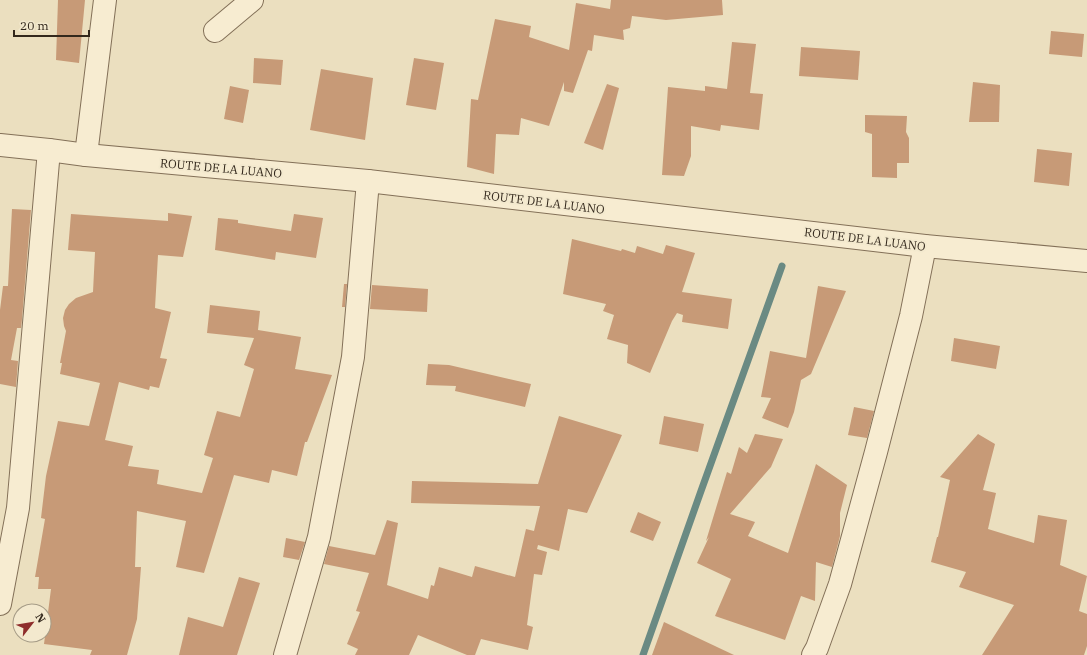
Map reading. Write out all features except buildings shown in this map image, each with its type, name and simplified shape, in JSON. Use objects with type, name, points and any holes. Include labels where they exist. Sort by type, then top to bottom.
[{"type":"street","points":[[86,155],[105,0]]},
{"type":"street","points":[[215,31],[252,0]]},
{"type":"street","name":"ROUTE DE LA LUANO","points":[[0,145],[86,155],[368,181],[925,246],[1087,261]]},
{"type":"street","points":[[0,604],[18,508],[49,150]]},
{"type":"street","points":[[285,655],[319,537],[353,357],[368,181]]},
{"type":"street","points":[[813,655],[817,648],[840,584],[911,316],[925,246]]},
{"type":"waterway","points":[[643,655],[782,266]]}]
